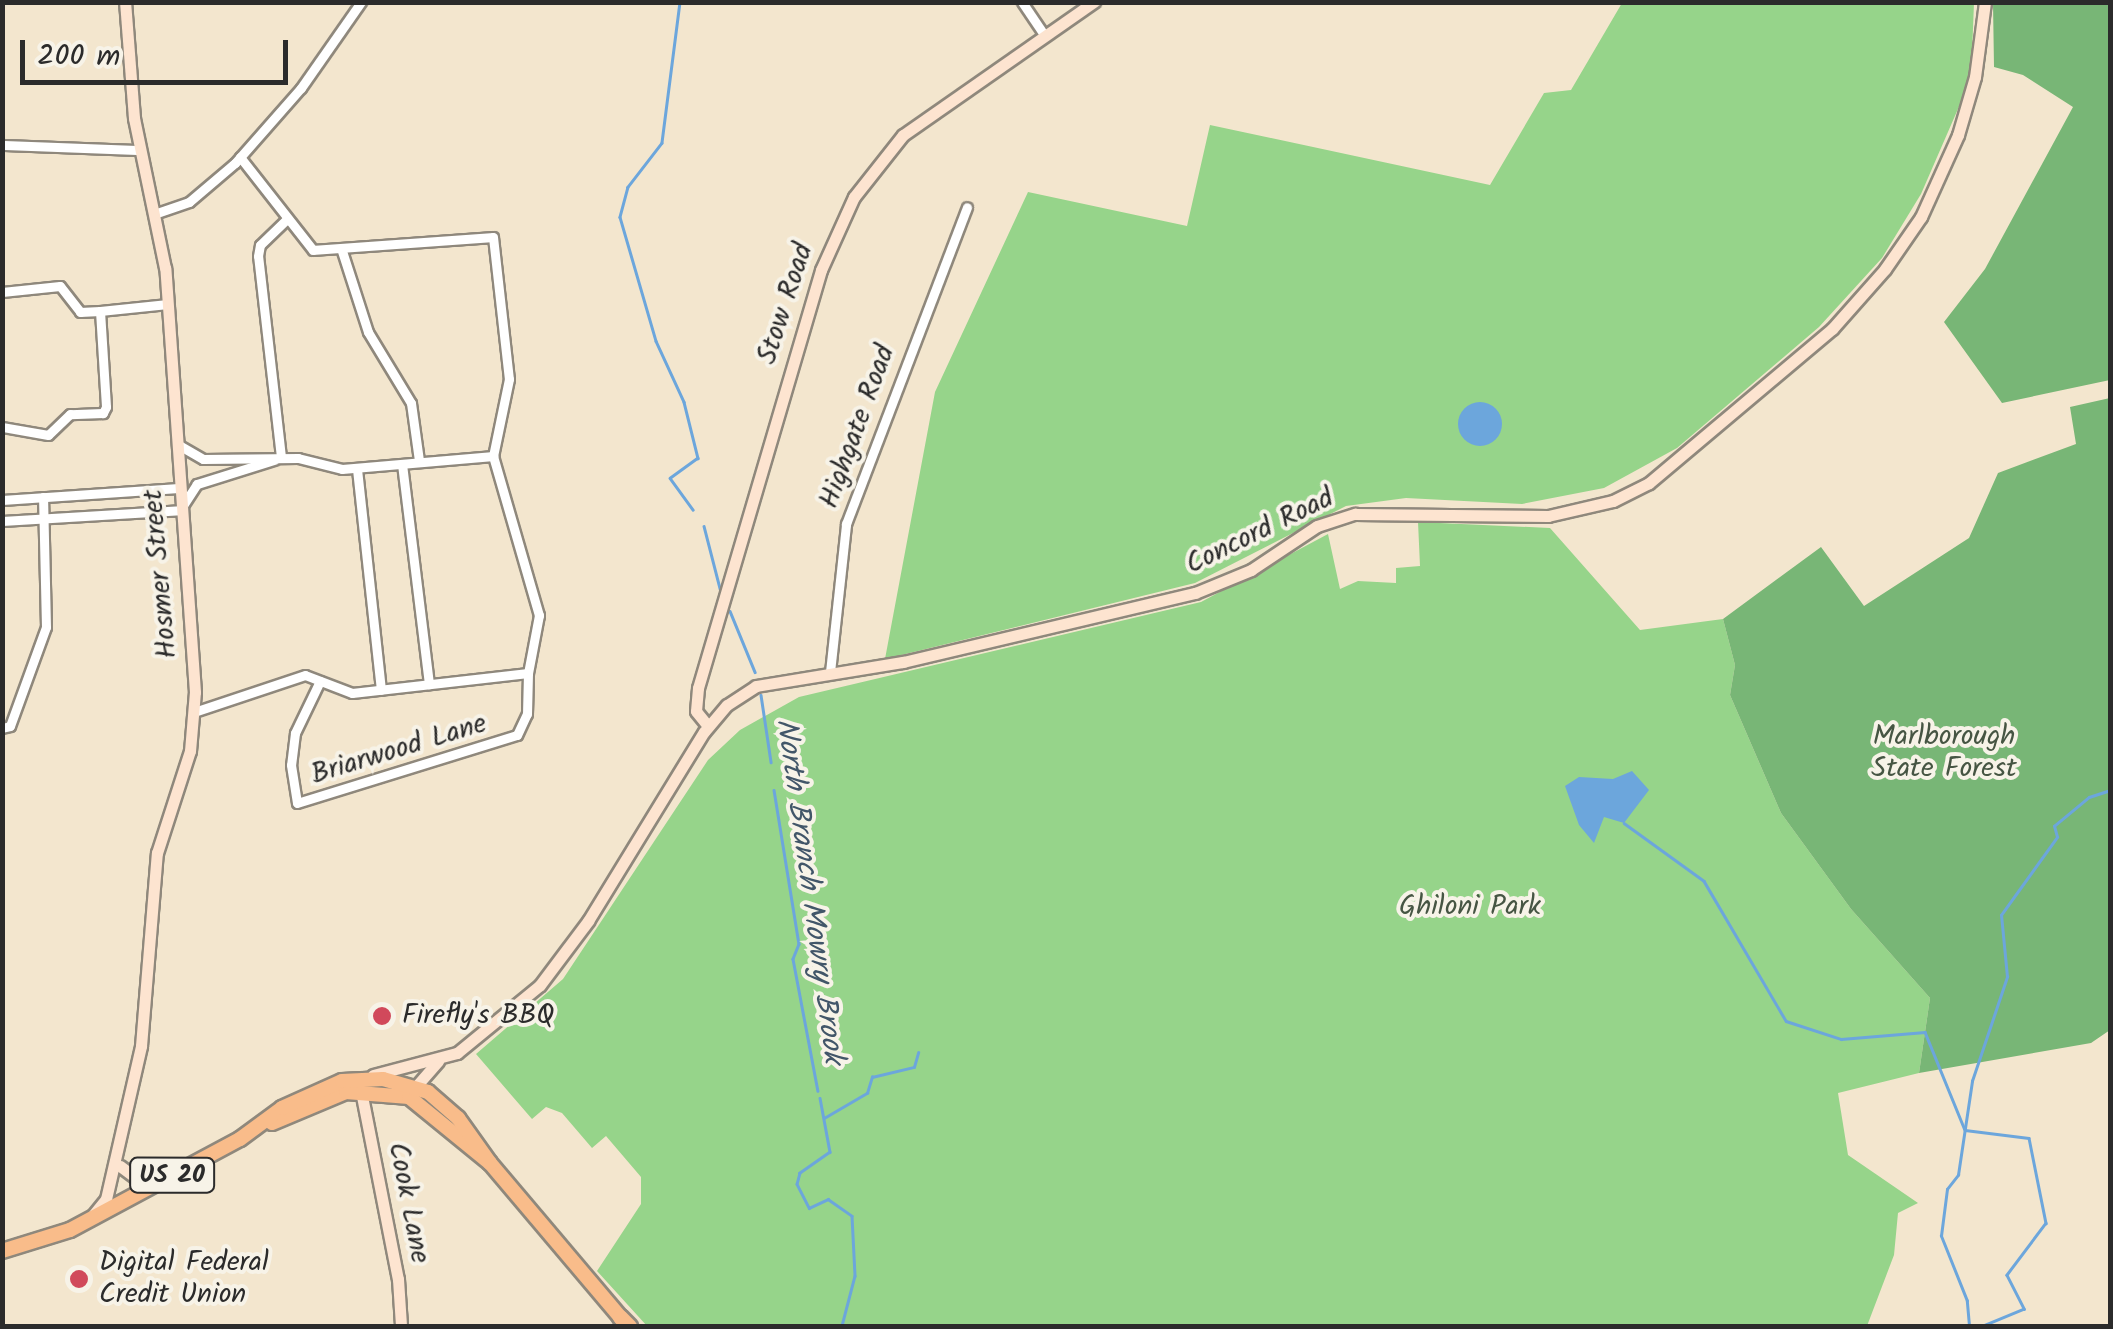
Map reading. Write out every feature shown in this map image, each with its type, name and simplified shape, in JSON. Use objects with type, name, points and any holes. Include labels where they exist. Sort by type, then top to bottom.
[{"type":"main road","name":"US 20","points":[[2,1251],[86,1221],[257,1128],[356,1085],[412,1092]]},
{"type":"main road","points":[[412,1092],[490,1164],[619,1323]]},
{"type":"street","name":"Hosmer Street","points":[[86,1221],[106,1199],[115,1168],[144,1027],[158,853],[190,751],[194,712],[168,304],[139,150],[125,2]]},
{"type":"street","points":[[154,214],[189,202],[240,157],[362,2]]},
{"type":"street","points":[[1022,2],[1044,36]]},
{"type":"street","name":"Stow Road","points":[[708,726],[696,710],[698,688],[840,224],[888,148],[1094,2]]},
{"type":"street","name":"Concord Road","points":[[356,1085],[438,1061],[480,1037],[554,969],[708,726],[756,686],[903,662],[1205,590],[1264,562],[1317,526],[1355,514],[1548,516],[1632,494],[1832,329],[1885,269],[1921,216],[1958,135],[1975,77],[1985,2]]},
{"type":"street","points":[[2,145],[139,150]]},
{"type":"street","name":"Briarwood Lane","points":[[240,157],[313,250],[342,252],[493,237],[509,379],[493,456],[539,615],[528,674],[527,714],[517,736],[297,803],[295,734],[320,681]]},
{"type":"street","name":"Highgate Road","points":[[830,672],[846,524],[968,206]]},
{"type":"street","points":[[281,458],[258,256],[260,245],[286,220]]},
{"type":"street","points":[[342,252],[368,332],[411,402],[419,461]]},
{"type":"street","points":[[2,292],[60,286],[80,312],[168,304]]},
{"type":"street","points":[[2,428],[48,435],[70,414],[102,413],[100,311]]},
{"type":"street","points":[[178,444],[203,459],[281,458],[356,469],[493,456]]},
{"type":"street","points":[[2,520],[180,510],[197,484],[216,474],[281,458]]},
{"type":"street","name":"Briarwood Lane","points":[[402,464],[430,684]]},
{"type":"street","points":[[356,469],[381,690]]},
{"type":"street","points":[[2,500],[179,488]]},
{"type":"street","points":[[2,728],[10,726],[46,627],[43,497]]},
{"type":"street","name":"Briarwood Lane","points":[[194,712],[304,675],[352,693],[528,674]]},
{"type":"street","points":[[412,1092],[438,1061]]},
{"type":"street","points":[[412,1092],[420,1065]]},
{"type":"street","name":"Cook Lane","points":[[356,1085],[398,1279],[400,1326]]},
{"type":"street","name":"Hosmer Street","points":[[115,1168],[125,1200]]},
{"type":"street","points":[[115,1168],[137,1180],[181,1170]]},
{"type":"green space","points":[[1622,3],[1974,3],[1971,79],[1921,194],[1882,258],[1819,327],[1677,448],[1604,488],[1522,504],[1406,498],[1346,506],[1195,583],[885,659],[935,392],[1028,192],[1187,226],[1210,125],[1490,185],[1544,93],[1571,90]]},
{"type":"green space","points":[[1993,3],[2110,3],[2110,380],[2002,403],[1944,322],[1985,269],[2073,107],[2023,75],[1994,67]]},
{"type":"green space","name":"Marlborough State Forest","points":[[2110,398],[2110,1030],[2091,1043],[1919,1073],[1930,998],[1851,909],[1781,813],[1730,695],[1735,665],[1723,619],[1821,547],[1864,606],[1969,538],[1998,473],[2076,444],[2070,407]]},
{"type":"green space","name":"Ghiloni Park","points":[[1418,522],[1550,528],[1640,630],[1723,619],[1735,665],[1730,695],[1781,813],[1851,909],[1930,998],[1919,1073],[1838,1093],[1848,1155],[1918,1203],[1898,1213],[1894,1255],[1867,1326],[647,1326],[597,1271],[641,1204],[641,1177],[606,1136],[592,1148],[562,1113],[546,1107],[532,1119],[476,1054],[563,979],[708,760],[740,730],[799,697],[1201,602],[1328,534],[1340,589],[1358,581],[1396,583],[1396,568],[1420,566]]},
{"type":"water","points":[[1480,402],[1495,409],[1502,424],[1495,439],[1480,446],[1465,439],[1458,424],[1465,409]]},
{"type":"water","points":[[1632,771],[1649,790],[1624,823],[1604,817],[1594,843],[1579,825],[1565,786],[1579,777],[1613,779]]},
{"type":"waterway","name":"North Branch Mowry Brook","points":[[680,2],[662,143],[628,187],[620,217],[656,341],[684,402],[698,458],[670,478],[693,510]]},
{"type":"waterway","name":"North Branch Mowry Brook","points":[[704,526],[721,592]]},
{"type":"waterway","name":"North Branch Mowry Brook","points":[[730,611],[755,672]]},
{"type":"waterway","name":"North Branch Mowry Brook","points":[[761,695],[771,762]]},
{"type":"waterway","name":"North Branch Mowry Brook","points":[[774,790],[799,944],[793,959],[818,1091]]},
{"type":"waterway","points":[[1969,1326],[1967,1301],[1941,1236],[1947,1189],[1958,1175],[1972,1081],[2007,977],[2001,915],[2057,837],[2054,826],[2089,797],[2110,790]]},
{"type":"waterway","points":[[1624,823],[1704,881],[1786,1021],[1841,1039],[1925,1032],[1965,1130],[2029,1138],[2046,1223],[2007,1275],[2024,1309],[1983,1326]]},
{"type":"waterway","points":[[824,1118],[867,1093],[872,1077],[914,1067],[918,1053]]},
{"type":"waterway","name":"North Branch Mowry Brook","points":[[820,1098],[830,1152],[800,1173],[797,1184],[809,1208],[828,1199],[852,1216],[855,1276],[842,1326]]},
{"type":"place","name":"Firefly's BBQ","points":[[382,1016]]},
{"type":"place","name":"Digital Federal Credit Union","points":[[79,1279]]}]
